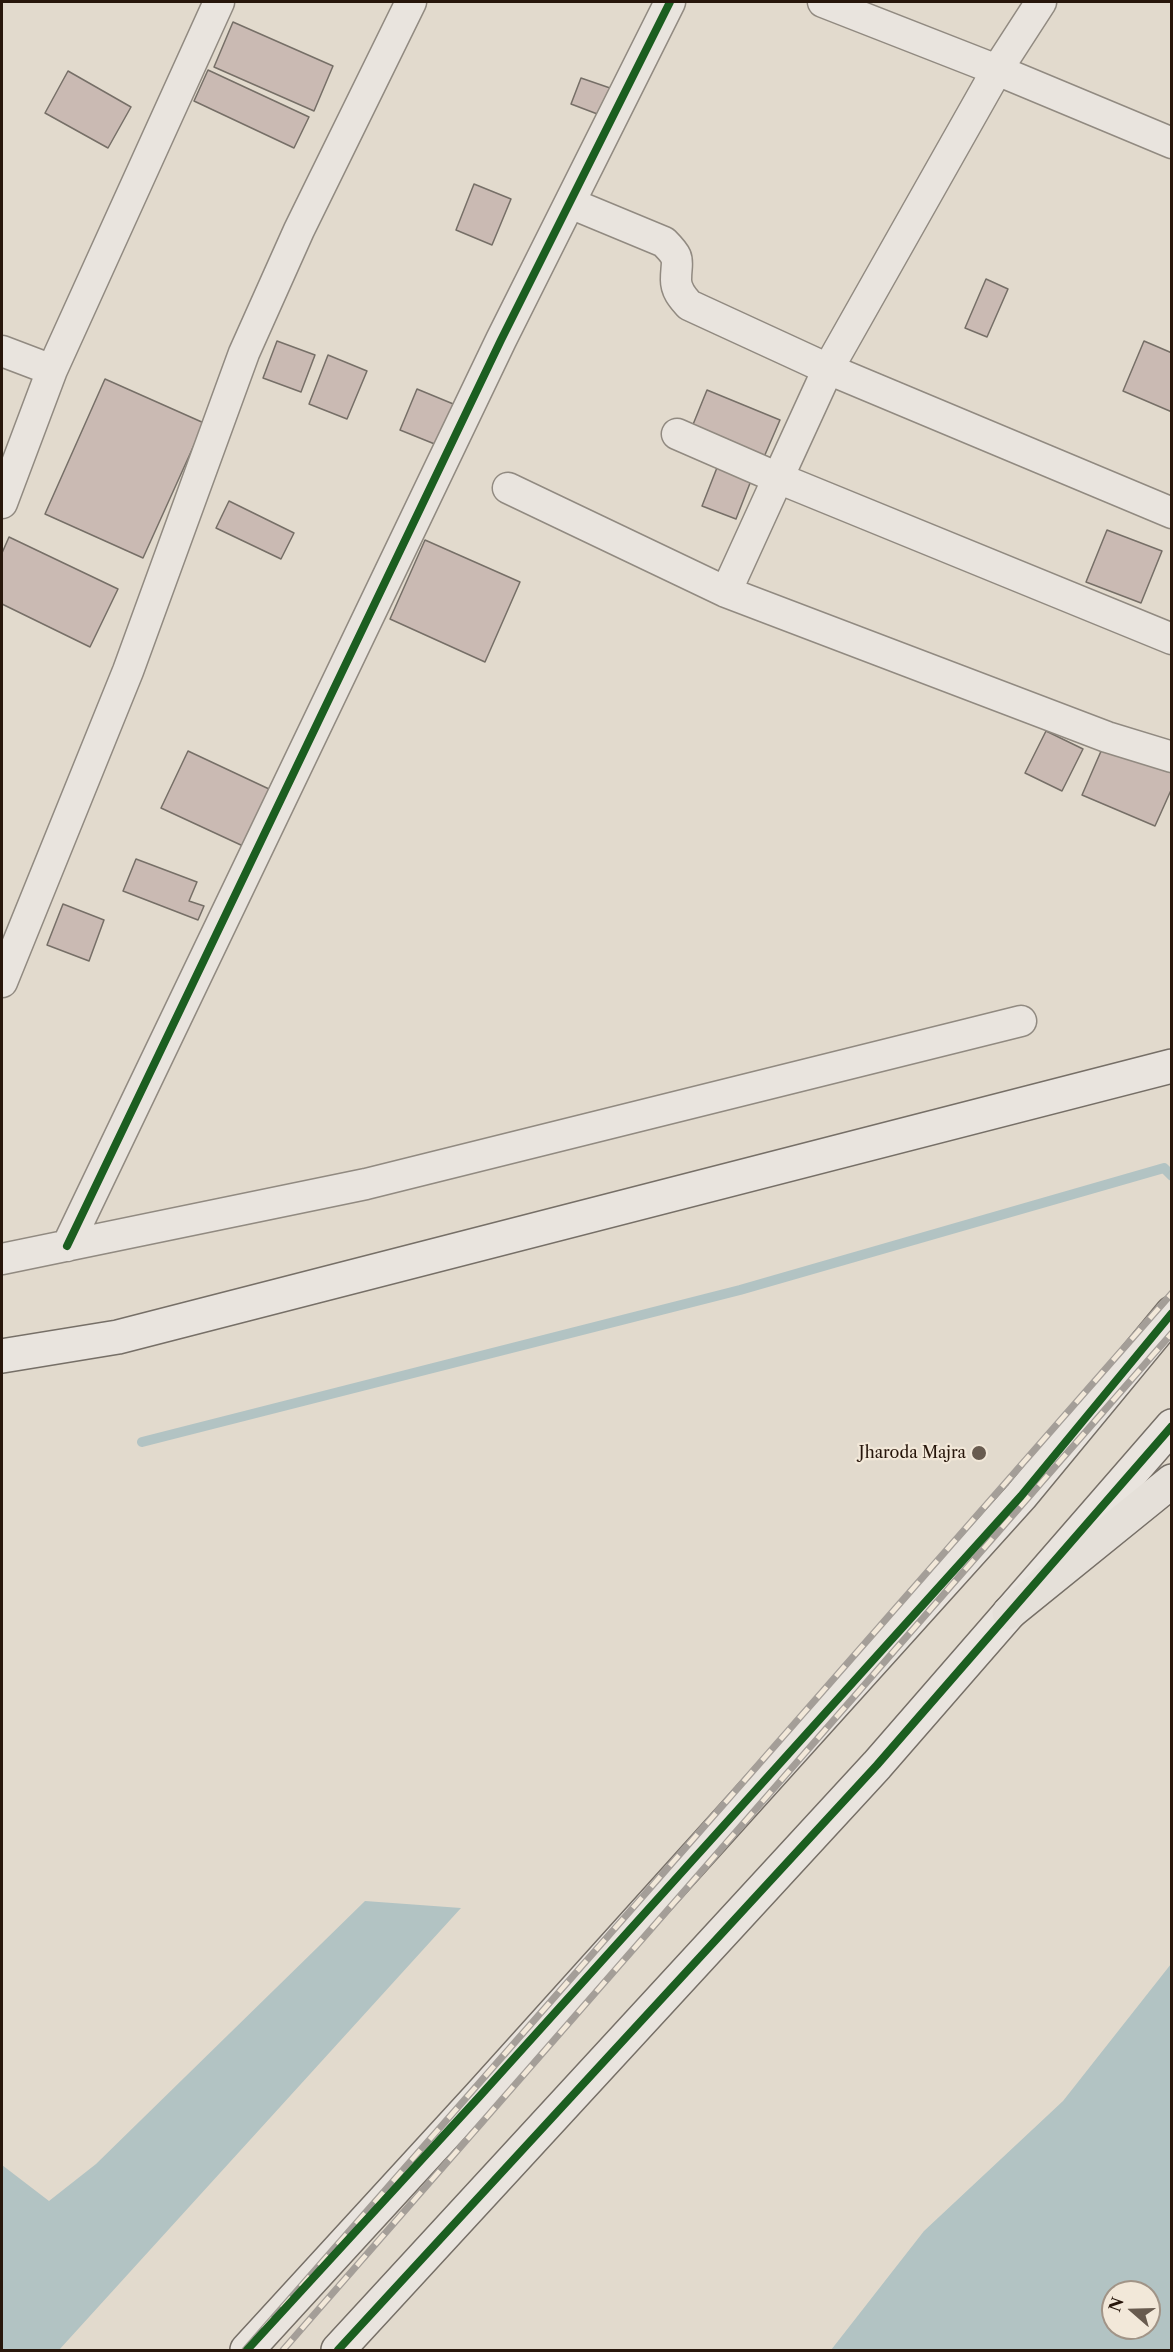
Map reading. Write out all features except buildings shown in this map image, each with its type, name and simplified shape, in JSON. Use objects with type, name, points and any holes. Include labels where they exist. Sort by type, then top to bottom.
[{"type":"highway","points":[[1009,1613],[1172,1481]]},
{"type":"main road","points":[[2,1356],[118,1337],[1172,1066]]},
{"type":"main road","points":[[247,2350],[479,2097],[1021,1496],[1172,1313]]},
{"type":"main road","points":[[338,2350],[869,1774],[1172,1426]]},
{"type":"street","points":[[2,503],[52,370],[219,2]]},
{"type":"street","points":[[2,982],[128,671],[244,353],[299,230],[411,2]]},
{"type":"street","points":[[67,1246],[501,340],[670,2]]},
{"type":"street","points":[[823,2],[997,70],[1172,143]]},
{"type":"street","points":[[726,592],[828,369],[997,70],[1041,2]]},
{"type":"street","points":[[570,203],[664,242],[674,252],[679,265],[676,282],[680,294],[689,305],[828,369],[1172,513]]},
{"type":"street","points":[[2,351],[52,370]]},
{"type":"street","points":[[677,434],[778,478],[1172,639]]},
{"type":"street","points":[[508,488],[726,592],[1107,737],[1172,757]]},
{"type":"street","points":[[2,1259],[366,1185],[1022,1022]]},
{"type":"shaded area","points":[[365,1901],[461,1908],[59,2350],[2,2350],[2,2165],[49,2201],[96,2164]]},
{"type":"shaded area","points":[[1171,1964],[1171,2350],[831,2350],[924,2231],[1063,2101]]},
{"type":"waterway","points":[[142,1442],[740,1290],[1164,1168],[1172,1176]]},
{"type":"railway","points":[[245,2350],[1172,1293]]},
{"type":"railway","points":[[283,2350],[1172,1333]]},
{"type":"cycle path","points":[[67,1246],[501,340],[670,2]]},
{"type":"cycle path","points":[[247,2350],[479,2097],[1021,1496],[1172,1313]]},
{"type":"cycle path","points":[[338,2350],[877,1765],[1172,1426]]},
{"type":"place","name":"Jharoda Majra","points":[[979,1453]]}]
